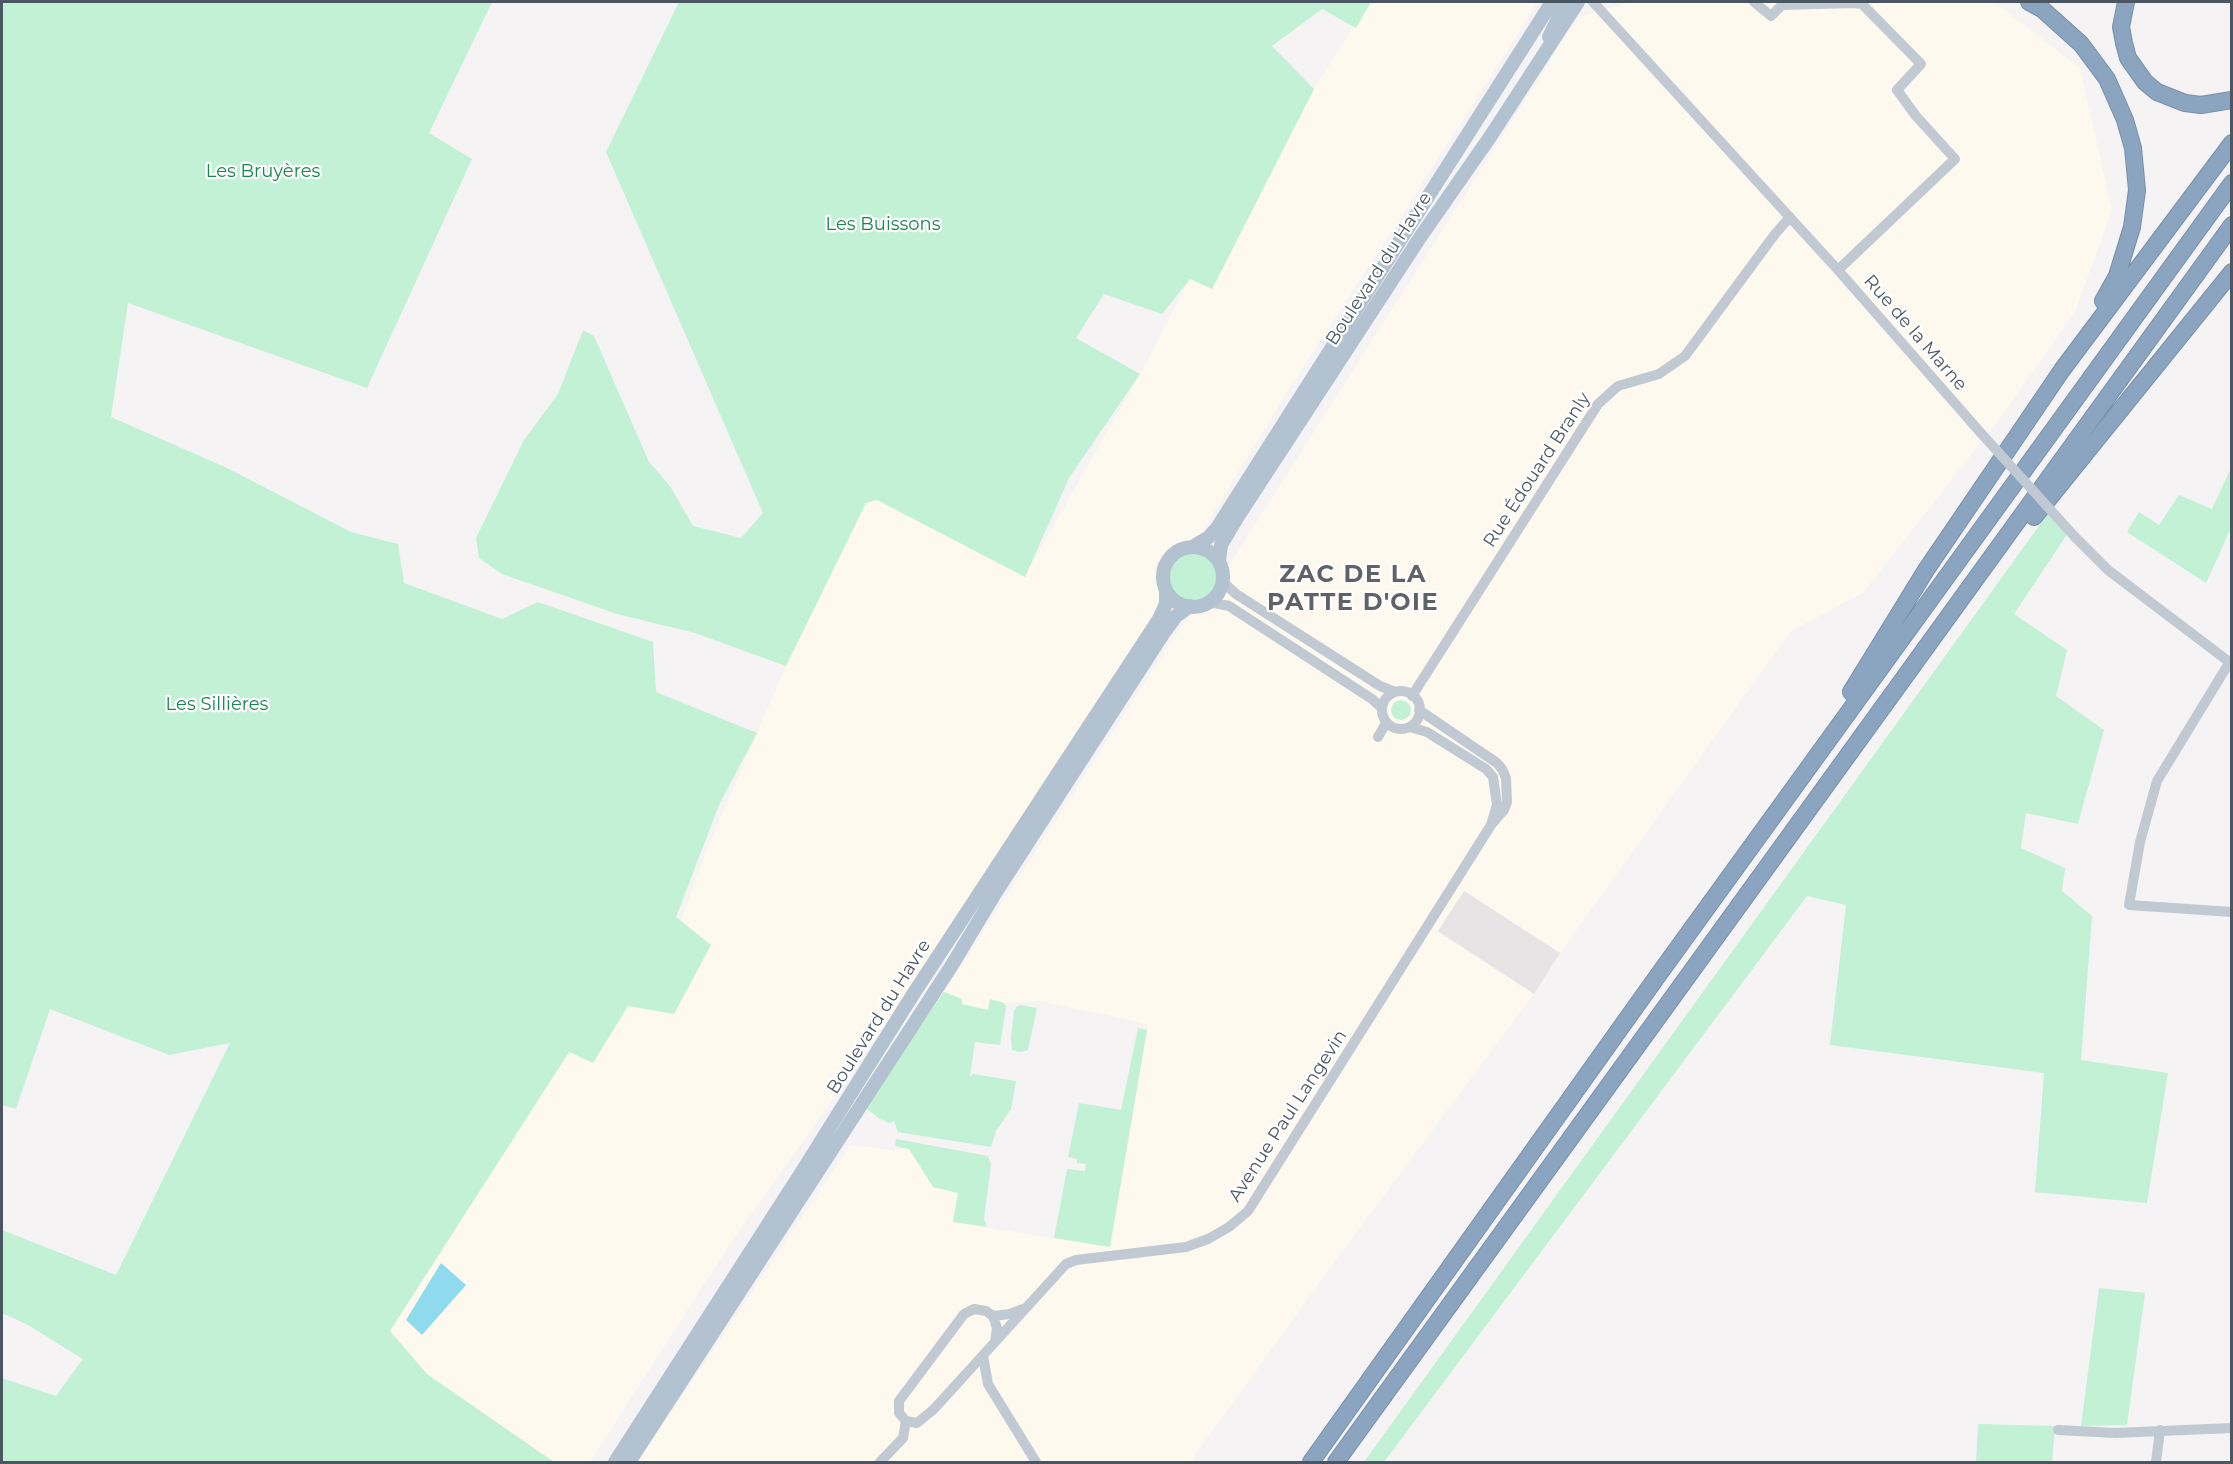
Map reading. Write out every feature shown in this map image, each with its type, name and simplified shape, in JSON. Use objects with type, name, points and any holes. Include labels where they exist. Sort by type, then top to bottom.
[{"type":"highway","points":[[2029,2],[2042,9],[2081,44],[2107,79],[2125,120],[2133,148],[2137,190],[2132,227],[2117,276],[2062,370]]},
{"type":"highway","points":[[2126,2],[2121,27],[2124,43],[2128,58],[2145,82],[2157,92],[2185,103],[2201,105],[2232,100]]},
{"type":"highway","points":[[1834,732],[1833,720],[1926,570],[2062,370],[2232,143]]},
{"type":"highway","points":[[1311,1462],[1834,732],[2232,183]]},
{"type":"highway","points":[[1336,1462],[2232,225]]},
{"type":"highway","points":[[1989,563],[2028,524],[2231,272]]},
{"type":"main road","name":"Boulevard du Havre","points":[[615,1462],[912,996],[1159,619],[1166,604],[1163,577],[1167,561],[1180,549],[1194,546],[1209,537],[1217,528],[1552,2]]},
{"type":"main road","points":[[1538,64],[1566,2]]},
{"type":"main road","name":"Boulevard du Havre","points":[[1223,582],[1219,561],[1221,545],[1237,518],[1408,255],[1578,2]]},
{"type":"main road","points":[[1194,546],[1208,551],[1219,561]]},
{"type":"main road","points":[[1166,590],[1176,601],[1190,606],[1200,606],[1217,595],[1223,582]]},
{"type":"main road","name":"Boulevard du Havre","points":[[629,1462],[952,965],[996,892],[1165,631],[1176,616],[1190,606]]},
{"type":"street","name":"Rue de la Marne","points":[[1593,2],[1838,270],[2075,537],[2108,570],[2230,664]]},
{"type":"street","points":[[1754,2],[1771,16],[1782,5],[1862,4],[1921,64],[1897,90],[1916,116],[1955,159],[1838,270]]},
{"type":"street","name":"Rue Édouard Branly","points":[[1412,696],[1598,404],[1618,386],[1659,374],[1685,356],[1790,217]]},
{"type":"street","points":[[1223,582],[1236,594],[1380,686],[1412,696],[1419,704],[1419,710],[1417,719],[1410,727]]},
{"type":"street","points":[[1209,602],[1229,606],[1372,699],[1382,708]]},
{"type":"street","points":[[2230,664],[2157,781],[2140,842],[2128,905],[2232,912]]},
{"type":"street","points":[[1395,692],[1386,698],[1382,708],[1386,723],[1395,729],[1410,727],[1427,732],[1486,769],[1493,777],[1496,785],[1497,806],[1491,825]]},
{"type":"street","name":"Avenue Paul Langevin","points":[[906,1421],[917,1423],[934,1409],[1066,1264],[1076,1260],[1186,1247],[1219,1233],[1248,1211],[1507,802],[1506,778],[1497,763],[1419,710]]},
{"type":"street","points":[[1378,737],[1386,723]]},
{"type":"street","points":[[880,1462],[903,1438],[906,1421],[899,1413],[899,1401],[964,1314],[974,1309],[993,1316],[1010,1314],[1026,1307]]},
{"type":"street","points":[[993,1316],[997,1322],[995,1342]]},
{"type":"street","points":[[983,1356],[988,1383],[1036,1462]]},
{"type":"street","points":[[2058,1430],[2115,1433],[2232,1428]]},
{"type":"street","points":[[2156,1462],[2160,1430]]},
{"type":"shaded area","points":[[1369,2],[1538,2],[1285,395],[1199,537],[1168,547],[1155,568],[1160,595],[1157,612],[877,1037],[732,1241],[590,1462],[547,1462],[427,1374],[389,1331],[569,1052],[682,918],[707,849],[786,666],[866,503],[877,500],[1025,576],[1140,374],[1190,279],[1213,289],[1314,89]]},
{"type":"shaded area","points":[[1630,2],[1994,2],[2080,68],[2112,210],[2075,312],[2003,414],[1863,593],[1791,631],[1560,953],[1465,891],[1438,932],[1534,994],[1341,1253],[1190,1462],[638,1462],[850,1145],[893,1150],[909,1148],[933,1187],[958,1193],[953,1222],[1110,1247],[1148,1024],[1039,1001],[1004,1003],[990,999],[988,1010],[962,1004],[962,999],[944,992],[1190,613],[1210,608],[1222,598],[1229,578],[1229,565],[1578,17]]},
{"type":"shaded area","points":[[1464,891],[1560,953],[1534,994],[1438,931]]},
{"type":"green space","points":[[2,2],[492,2],[429,133],[472,159],[367,388],[128,303],[111,417],[227,468],[351,532],[398,544],[404,583],[502,619],[538,602],[653,642],[656,692],[757,733],[719,805],[676,917],[711,945],[674,1014],[628,1006],[593,1063],[569,1052],[390,1331],[427,1374],[554,1462],[2,1462],[2,1378],[56,1396],[83,1359],[28,1325],[2,1313],[2,1230],[116,1275],[230,1043],[169,1055],[50,1009],[16,1109],[2,1105]]},
{"type":"green space","name":"Les Buissons","points":[[679,2],[1371,2],[1356,28],[1322,9],[1272,46],[1314,89],[1212,289],[1190,279],[1162,314],[1104,294],[1076,338],[1140,374],[1069,478],[1025,577],[877,500],[866,503],[786,666],[695,633],[617,614],[502,574],[479,558],[476,538],[524,440],[558,394],[583,330],[594,336],[649,462],[670,486],[693,526],[741,538],[763,513],[606,152]]},
{"type":"green space","points":[[2231,468],[2231,528],[2206,583],[2127,532],[2139,512],[2159,525],[2179,495],[2212,509]]},
{"type":"green space","points":[[2049,512],[2068,533],[2014,614],[2067,650],[2056,696],[2104,730],[2078,824],[2026,813],[2021,848],[2065,868],[2062,891],[2092,916],[2081,1060],[2168,1073],[2147,1203],[2035,1192],[2044,1073],[1830,1045],[1846,905],[1807,896],[1384,1462],[1364,1462]]},
{"type":"green space","points":[[1193,552],[1210,559],[1217,576],[1210,593],[1193,600],[1176,593],[1169,576],[1176,559]]},
{"type":"green space","points":[[1401,700],[1408,703],[1411,710],[1408,717],[1401,720],[1394,717],[1391,710],[1394,703]]},
{"type":"green space","points":[[944,992],[962,999],[962,1004],[988,1010],[990,999],[1004,1003],[1006,1007],[1000,1045],[975,1042],[970,1077],[973,1074],[1016,1081],[1011,1109],[996,1131],[991,1147],[898,1132],[894,1121],[890,1123],[880,1119],[867,1109]]},
{"type":"green space","points":[[1017,1006],[1037,1008],[1028,1050],[1021,1052],[1012,1050],[1011,1038],[1014,1011]]},
{"type":"green space","points":[[1138,1028],[1147,1030],[1110,1247],[1054,1238],[1067,1169],[1085,1171],[1086,1164],[1077,1163],[1077,1159],[1068,1157],[1079,1103],[1121,1110]]},
{"type":"green space","points":[[896,1139],[988,1156],[991,1165],[984,1219],[987,1227],[953,1222],[958,1193],[933,1187],[909,1149],[895,1146]]},
{"type":"green space","points":[[2099,1288],[2145,1293],[2127,1425],[2081,1426]]},
{"type":"green space","points":[[1978,1424],[2055,1426],[2052,1462],[1976,1462]]},
{"type":"water","points":[[441,1263],[466,1285],[422,1335],[406,1320]]},
{"type":"district","name":"ZAC DE LA PATTE D'OIE","points":[[1353,589]]},
{"type":"park label","name":"Les Bruyères","points":[[263,172]]},
{"type":"park label","name":"Les Sillières","points":[[217,705]]}]
